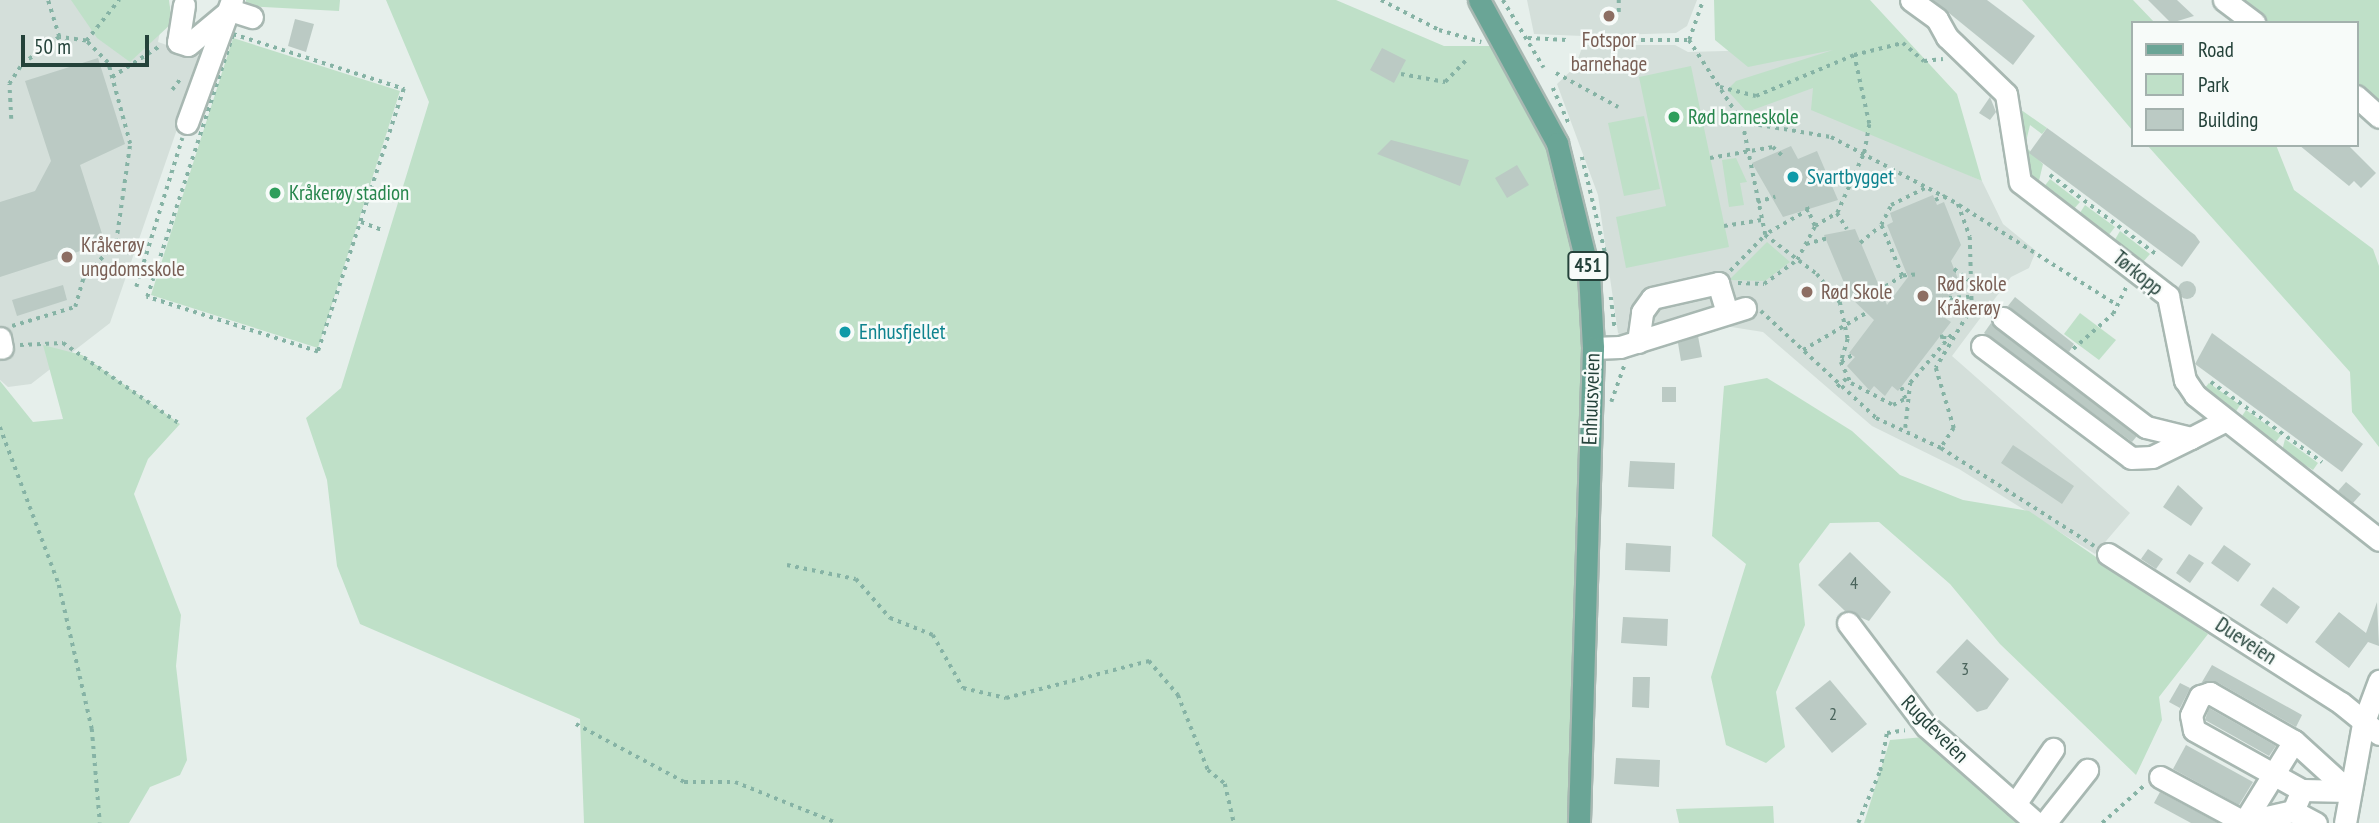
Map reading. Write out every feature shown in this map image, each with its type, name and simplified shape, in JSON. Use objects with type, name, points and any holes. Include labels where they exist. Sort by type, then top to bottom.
[{"type":"main road","name":"Enhuusveien","points":[[1479,0],[1531,87],[1568,174],[1583,233],[1593,348],[1579,823]]},
{"type":"street","name":"Tørkopp","points":[[1911,0],[1937,19],[1959,49],[2011,105],[2011,157],[2020,182],[2168,296],[2185,380],[2224,421],[2379,540]]},
{"type":"street","points":[[2224,0],[2251,21]]},
{"type":"street","points":[[184,5],[178,42],[195,45],[231,5]]},
{"type":"street","points":[[231,5],[252,17]]},
{"type":"street","points":[[187,123],[231,5]]},
{"type":"street","points":[[2358,98],[2379,117]]},
{"type":"street","points":[[1593,348],[1638,342],[1736,309],[1718,283],[1645,302],[1638,342]]},
{"type":"street","points":[[2003,318],[2146,427],[2191,438]]},
{"type":"street","points":[[1982,345],[2131,458],[2152,457],[2224,421]]},
{"type":"street","name":"Dueveien","points":[[2108,554],[2341,703],[2371,729]]},
{"type":"street","name":"Rugdeveien","points":[[1848,623],[1926,726],[2036,823]]},
{"type":"street","points":[[2344,823],[2349,791],[2371,729],[2379,681]]},
{"type":"street","points":[[2210,693],[2294,741],[2349,791],[2302,790],[2194,730],[2191,715],[2200,696],[2210,693]]},
{"type":"street","points":[[2244,822],[2294,741]]},
{"type":"street","points":[[2015,804],[2053,749]]},
{"type":"street","points":[[2045,823],[2087,771]]},
{"type":"street","points":[[2160,777],[2244,822],[2292,811],[2316,823]]},
{"type":"street","points":[[2292,811],[2302,790]]},
{"type":"path","points":[[48,0],[60,37]]},
{"type":"path","points":[[86,41],[119,0]]},
{"type":"path","points":[[1381,0],[1439,30],[1490,45]]},
{"type":"path","points":[[1503,0],[1544,68]]},
{"type":"path","points":[[1619,0],[1619,13]]},
{"type":"path","points":[[1689,40],[1703,0]]},
{"type":"path","points":[[112,77],[178,32]]},
{"type":"path","points":[[233,33],[404,89],[361,222],[318,352],[147,297],[233,33]]},
{"type":"path","points":[[1,338],[75,307],[83,279],[116,242],[130,144],[112,77],[86,41],[60,37],[22,64],[9,84],[11,119]]},
{"type":"path","points":[[1516,38],[1566,40]]},
{"type":"path","points":[[1582,40],[1689,40]]},
{"type":"path","points":[[1689,40],[1742,122],[1765,235],[1828,283],[1848,323],[1841,362],[1847,378],[1878,402],[1905,399]]},
{"type":"path","points":[[1718,86],[1756,96],[1854,55],[1903,43],[1924,61],[1934,62],[1959,49]]},
{"type":"path","points":[[1718,283],[1764,284],[1797,260],[1815,226],[1837,213],[1864,153],[1868,124],[1854,55]]},
{"type":"path","points":[[1401,74],[1444,82],[1467,59]]},
{"type":"path","points":[[172,90],[184,73]]},
{"type":"path","points":[[1556,73],[1618,107]]},
{"type":"path","points":[[1553,88],[1559,98]]},
{"type":"path","points":[[1742,122],[1820,134],[1864,153],[1929,186],[2117,305]]},
{"type":"path","points":[[136,286],[187,123]]},
{"type":"path","points":[[1710,158],[1747,151],[1781,149],[1785,158]]},
{"type":"path","points":[[2050,175],[2155,254]]},
{"type":"path","points":[[1860,243],[1881,225],[1891,205],[1929,186]]},
{"type":"path","points":[[1938,201],[1945,196]]},
{"type":"path","points":[[1757,202],[1774,197]]},
{"type":"path","points":[[1941,449],[1954,428],[1936,369],[1968,323],[1971,297],[1970,237],[1958,204]]},
{"type":"path","points":[[1718,283],[1765,235],[1808,208],[1815,226]]},
{"type":"path","points":[[1837,213],[1847,229]]},
{"type":"path","points":[[1883,218],[1892,218]]},
{"type":"path","points":[[1724,226],[1762,220]]},
{"type":"path","points":[[361,222],[382,230]]},
{"type":"path","points":[[1881,225],[1902,276]]},
{"type":"path","points":[[1805,244],[1828,238]]},
{"type":"path","points":[[1887,242],[1892,239]]},
{"type":"path","points":[[2060,364],[2117,305],[2135,268]]},
{"type":"path","points":[[1954,270],[1971,282]]},
{"type":"path","points":[[1878,291],[1902,276],[1913,278]]},
{"type":"path","points":[[1949,298],[1971,297]]},
{"type":"path","points":[[1736,309],[1768,312],[1837,387],[1876,418],[1905,428],[1941,449],[2108,554]]},
{"type":"path","points":[[1803,350],[1866,313]]},
{"type":"path","points":[[1905,399],[1932,358],[1952,334]]},
{"type":"path","points":[[1940,338],[1945,336],[1943,345]]},
{"type":"path","points":[[1,338],[63,343],[180,424]]},
{"type":"path","points":[[1927,354],[1932,358]]},
{"type":"path","points":[[1841,362],[1852,355]]},
{"type":"path","points":[[1837,387],[1847,378]]},
{"type":"path","points":[[2207,378],[2322,462]]},
{"type":"path","points":[[1901,387],[1905,399],[1905,428]]},
{"type":"path","points":[[0,426],[59,585],[92,729],[100,823]]},
{"type":"path","points":[[787,565],[856,579],[890,618],[933,635],[964,688],[1006,698],[1149,661],[1178,695],[1208,770],[1225,784],[1234,823]]},
{"type":"path","points":[[576,724],[684,782],[735,782],[837,823]]},
{"type":"path","points":[[1858,823],[1880,771],[1887,733],[1926,726]]},
{"type":"path","points":[[2102,823],[2160,777]]},
{"type":"shaded area","name":"Kråkerøy ungdomsskole","points":[[0,0],[166,0],[158,42],[202,57],[110,323],[31,384],[8,387],[0,380]]},
{"type":"shaded area","name":"Fotspor barnehage","points":[[1527,0],[1697,0],[1687,26],[1676,33],[1583,36],[1534,34]]},
{"type":"shaded area","name":"Rød Skole","points":[[1583,45],[1675,45],[1688,52],[1842,48],[1890,140],[1982,181],[2003,224],[2036,251],[2029,268],[2011,277],[1952,356],[2130,513],[2095,554],[1959,469],[1872,426],[1763,332],[1725,326],[1629,339],[1618,333],[1598,195],[1557,84],[1575,67]]},
{"type":"green space","points":[[71,0],[169,0],[172,23],[130,62],[97,38]]},
{"type":"green space","points":[[246,0],[340,0],[339,11],[246,6]]},
{"type":"green space","points":[[386,0],[1336,0],[1444,46],[1496,46],[1540,116],[1586,272],[1575,823],[584,823],[580,719],[360,624],[337,566],[327,480],[306,418],[341,388],[429,102]]},
{"type":"green space","points":[[1714,0],[1870,0],[1957,94],[1982,181],[1811,110],[1813,88],[1747,112],[1727,90],[1736,81],[1833,50],[1748,67],[1715,40]]},
{"type":"green space","points":[[2022,0],[2133,0],[2153,21],[2130,21],[2130,128]]},
{"type":"green space","points":[[2237,0],[2379,0],[2379,107],[2358,90],[2358,21],[2264,21]]},
{"type":"green space","name":"Kråkerøy stadion","points":[[233,38],[400,91],[318,348],[151,295]]},
{"type":"green space","points":[[1691,66],[1729,247],[1626,268],[1616,217],[1666,206],[1639,77]]},
{"type":"green space","points":[[2017,107],[2047,128],[2042,134],[2030,125],[2025,146],[2043,164],[2038,185],[2027,177]]},
{"type":"green space","points":[[1644,116],[1660,189],[1624,196],[1608,123]]},
{"type":"green space","points":[[2149,147],[2277,147],[2294,190],[2373,249],[2379,266],[2379,447],[2352,412],[2350,372]]},
{"type":"green space","points":[[1736,158],[1747,182],[1740,183],[1744,205],[1729,207],[1722,160]]},
{"type":"green space","points":[[2050,179],[2080,202],[2073,210],[2043,188]]},
{"type":"green space","points":[[2085,205],[2115,227],[2108,236],[2078,216]]},
{"type":"green space","points":[[2120,231],[2150,254],[2143,262],[2113,243]]},
{"type":"green space","points":[[1767,242],[1790,262],[1765,281],[1729,280]]},
{"type":"green space","points":[[2080,313],[2116,340],[2099,360],[2064,334]]},
{"type":"green space","points":[[43,345],[82,355],[180,424],[148,459],[134,494],[181,615],[176,666],[187,760],[180,775],[150,787],[129,823],[0,823],[0,381],[33,422],[63,419]]},
{"type":"green space","points":[[1767,378],[1852,431],[1900,475],[1963,500],[2029,511],[2208,634],[2159,697],[2162,720],[2136,775],[2000,644],[1950,584],[1879,522],[1830,523],[1799,564],[1805,625],[1776,692],[1785,747],[1766,763],[1726,745],[1711,677],[1746,564],[1712,536],[1724,386]]},
{"type":"green space","points":[[2209,383],[2240,405],[2235,413],[2203,390]]},
{"type":"green space","points":[[2246,410],[2281,435],[2275,443],[2240,419]]},
{"type":"green space","points":[[2285,439],[2318,463],[2313,470],[2282,451]]},
{"type":"green space","points":[[1924,737],[2021,823],[1864,823],[1890,740]]},
{"type":"green space","points":[[1773,806],[1774,823],[1679,823],[1676,809]]},
{"type":"building","points":[[1933,0],[1987,0],[2035,36],[2013,65]]},
{"type":"building","points":[[2148,0],[2177,0],[2194,16],[2169,21]]},
{"type":"building","points":[[295,19],[314,24],[306,52],[288,46]]},
{"type":"building","points":[[1382,48],[1406,60],[1394,83],[1370,70]]},
{"type":"building","points":[[98,58],[125,144],[80,165],[105,243],[0,277],[0,202],[35,191],[51,161],[25,81]]},
{"type":"building","points":[[1990,97],[1996,112],[1990,120],[1979,113]]},
{"type":"building","points":[[2047,128],[2195,235],[2200,242],[2182,267],[2029,153]]},
{"type":"building","points":[[1391,140],[1469,160],[1460,186],[1377,154]]},
{"type":"building","name":"Svartbygget","points":[[1791,146],[1798,159],[1817,151],[1838,200],[1783,217],[1752,163]]},
{"type":"building","points":[[2301,147],[2350,147],[2376,173],[2361,188],[2354,181],[2349,186]]},
{"type":"building","points":[[1517,165],[1529,185],[1507,198],[1495,178]]},
{"type":"building","name":"Rød skole Kråkerøy","points":[[1933,195],[1937,205],[1944,202],[1961,245],[1951,261],[1960,284],[1944,304],[1952,309],[1945,318],[1951,322],[1898,391],[1892,386],[1885,396],[1874,386],[1870,391],[1847,366],[1855,357],[1849,353],[1874,320],[1850,297],[1824,235],[1855,229],[1887,305],[1908,277],[1887,225],[1893,222],[1890,213]]},
{"type":"building","points":[[2187,281],[2195,286],[2196,290],[2191,298],[2187,299],[2179,294],[2178,290],[2183,282]]},
{"type":"building","points":[[63,285],[67,300],[17,316],[12,300]]},
{"type":"building","points":[[2015,297],[2074,344],[2069,352],[2008,306]]},
{"type":"building","points":[[1991,323],[2137,436],[2132,442],[1984,333]]},
{"type":"building","points":[[2212,333],[2363,444],[2342,472],[2195,364]]},
{"type":"building","points":[[1698,336],[1702,357],[1681,361],[1678,343]]},
{"type":"building","points":[[1662,387],[1676,387],[1676,402],[1662,402]]},
{"type":"building","points":[[2013,445],[2074,486],[2062,504],[2001,463]]},
{"type":"building","points":[[1630,461],[1675,463],[1674,489],[1628,487]]},
{"type":"building","points":[[2346,482],[2361,494],[2353,503],[2338,491]]},
{"type":"building","points":[[2178,485],[2203,508],[2191,526],[2163,507]]},
{"type":"building","points":[[1626,543],[1671,546],[1670,572],[1625,570]]},
{"type":"building","points":[[2224,545],[2251,564],[2238,582],[2211,563]]},
{"type":"building","points":[[2148,549],[2163,559],[2156,569],[2141,559]]},
{"type":"building","points":[[1850,552],[1891,592],[1869,621],[1845,611],[1818,585]]},
{"type":"building","points":[[2189,554],[2204,563],[2190,583],[2176,573]]},
{"type":"building","points":[[2273,587],[2300,607],[2287,624],[2260,605]]},
{"type":"building","points":[[2377,602],[2379,646],[2368,642],[2349,668],[2315,642],[2339,612],[2366,633]]},
{"type":"building","points":[[1623,617],[1668,619],[1667,646],[1621,643]]},
{"type":"building","points":[[1967,639],[2009,679],[1987,709],[1977,712],[1936,672]]},
{"type":"building","points":[[2212,665],[2302,715],[2296,727],[2217,682],[2202,682]]},
{"type":"building","points":[[1633,677],[1650,677],[1649,708],[1632,707]]},
{"type":"building","points":[[1830,680],[1867,724],[1832,753],[1795,708]]},
{"type":"building","points":[[2180,683],[2190,688],[2180,708],[2169,702]]},
{"type":"building","points":[[2209,708],[2276,746],[2269,756],[2205,720]]},
{"type":"building","points":[[2186,745],[2253,782],[2239,805],[2173,769]]},
{"type":"building","points":[[1616,758],[1660,760],[1659,787],[1614,784]]},
{"type":"building","points":[[2160,792],[2218,823],[2191,823],[2154,803]]},
{"type":"place","name":"Fotspor barnehage","points":[[1609,16]]},
{"type":"place","name":"Rød barneskole","points":[[1674,117]]},
{"type":"place","name":"Svartbygget","points":[[1793,177]]},
{"type":"place","name":"Kråkerøy stadion","points":[[275,193]]},
{"type":"place","name":"Kråkerøy ungdomsskole","points":[[67,257]]},
{"type":"place","name":"Rød Skole","points":[[1807,292]]},
{"type":"place","name":"Rød skole Kråkerøy","points":[[1923,296]]},
{"type":"place","name":"Enhusfjellet","points":[[845,332]]}]
